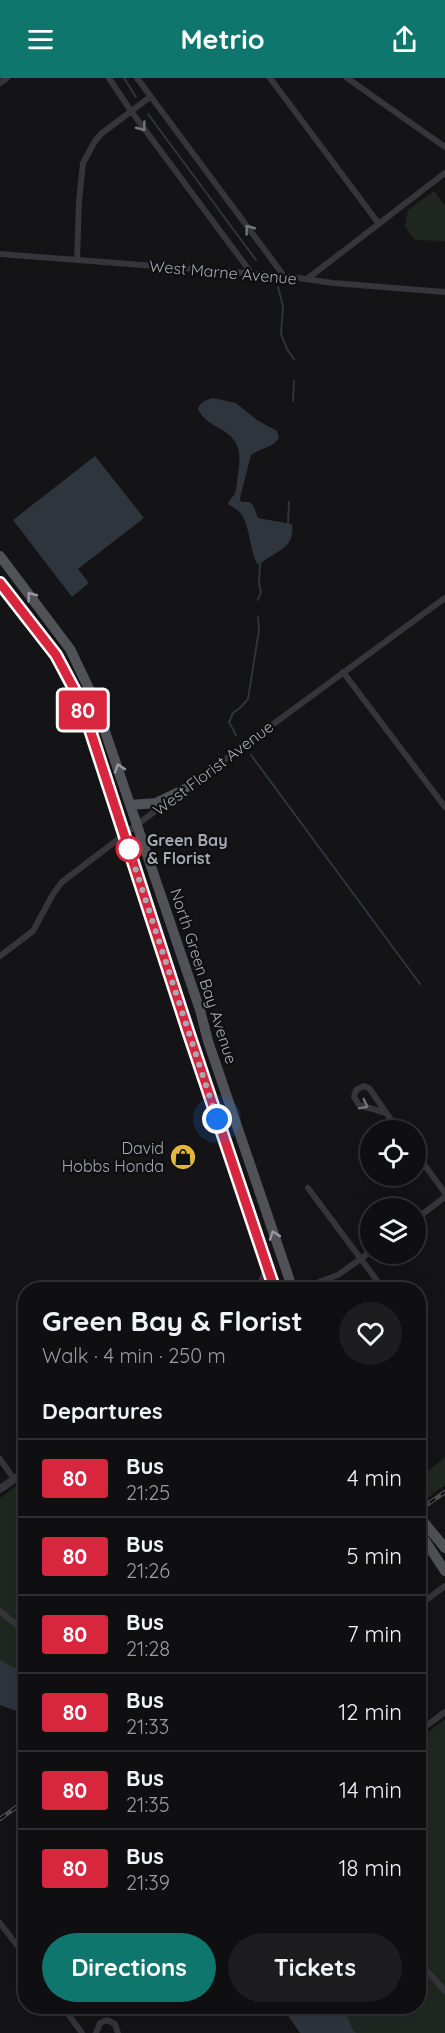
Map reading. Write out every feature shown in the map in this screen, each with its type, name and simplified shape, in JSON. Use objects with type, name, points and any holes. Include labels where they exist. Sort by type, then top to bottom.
[{"type":"main road","name":"North Green Bay Avenue","points":[[0,556],[70,650],[94,699],[138,824],[200,1010],[208,1041],[292,1282]]},
{"type":"main road","name":"North Green Bay Avenue","points":[[0,583],[56,655],[81,702],[272,1282]]},
{"type":"main road","points":[[131,805],[156,804],[185,789]]},
{"type":"main road","points":[[146,905],[163,899]]},
{"type":"main road","points":[[151,920],[168,914]]},
{"type":"main road","points":[[426,1525],[445,1548]]},
{"type":"main road","points":[[426,1542],[445,1571]]},
{"type":"street","points":[[0,83],[7,78]]},
{"type":"street","points":[[109,78],[130,111],[252,274]]},
{"type":"street","points":[[137,78],[284,276]]},
{"type":"street","points":[[270,78],[379,224]]},
{"type":"street","points":[[347,78],[445,147]]},
{"type":"street","points":[[77,260],[82,163],[94,141],[150,97]]},
{"type":"street","points":[[307,279],[445,173]]},
{"type":"street","name":"West Marne Avenue","points":[[0,254],[284,276],[333,283],[445,292]]},
{"type":"street","name":"West Florist Avenue","points":[[0,956],[33,931],[62,882],[445,598]]},
{"type":"street","points":[[343,672],[445,807]]},
{"type":"street","points":[[386,1113],[360,1105],[354,1097],[356,1090],[361,1087],[369,1088],[391,1120]]},
{"type":"street","points":[[426,1167],[445,1195],[426,1211]]},
{"type":"street","points":[[308,1188],[360,1259]]},
{"type":"street","points":[[318,1282],[338,1275],[360,1261]]},
{"type":"street","points":[[364,1264],[378,1282]]},
{"type":"street","points":[[262,1282],[267,1268]]},
{"type":"street","points":[[0,1459],[14,1479]]},
{"type":"street","points":[[0,1489],[18,1476]]},
{"type":"street","points":[[426,1600],[445,1586]]},
{"type":"street","points":[[0,1611],[18,1626]]},
{"type":"street","points":[[426,1726],[445,1712]]},
{"type":"street","points":[[0,1923],[18,1946]]},
{"type":"street","points":[[0,1938],[7,1932]]},
{"type":"street","points":[[426,1970],[445,1991]]},
{"type":"street","points":[[68,2014],[82,2033]]},
{"type":"street","points":[[96,2033],[100,2023],[107,2020],[115,2024],[118,2033]]},
{"type":"shaded area","points":[[434,191],[445,206],[445,241],[415,240],[405,227],[408,210]]},
{"type":"shaded area","points":[[213,398],[236,403],[257,420],[277,431],[279,438],[276,441],[251,455],[240,498],[241,502],[249,502],[253,505],[258,518],[292,524],[291,538],[288,543],[261,563],[257,564],[254,558],[247,526],[241,513],[228,504],[237,486],[239,460],[236,443],[228,434],[205,419],[198,409],[202,403]]},
{"type":"shaded area","points":[[95,456],[144,518],[78,569],[89,583],[72,597],[13,520]]},
{"type":"shaded area","points":[[445,1457],[445,1485],[426,1499],[426,1472]]},
{"type":"shaded area","points":[[18,1484],[18,1694],[0,1685],[0,1498]]},
{"type":"shaded area","points":[[0,1660],[18,1669],[18,1711],[0,1705]]},
{"type":"shaded area","points":[[445,1719],[445,2033],[329,2033],[315,2014],[426,2014],[426,1734]]},
{"type":"shaded area","points":[[287,2014],[346,2014],[356,2033],[300,2033]]},
{"type":"waterway","points":[[124,78],[136,97]]},
{"type":"waterway","points":[[148,114],[256,260]]},
{"type":"waterway","points":[[278,287],[283,306],[281,334],[294,359]]},
{"type":"waterway","points":[[293,401],[294,381]]},
{"type":"waterway","points":[[288,524],[289,502]]},
{"type":"waterway","points":[[258,600],[261,592],[260,563]]},
{"type":"waterway","points":[[236,735],[229,722],[233,713],[248,699],[259,630],[258,617]]},
{"type":"waterway","points":[[251,755],[420,984]]},
{"type":"railway","points":[[426,1505],[445,1492]]},
{"type":"railway","points":[[0,1819],[18,1806]]},
{"type":"bus line","name":"80","points":[[0,583],[56,655],[81,702],[146,905],[272,1282]]},
{"type":"place","name":"Green Bay & Florist","points":[[129,849]]},
{"type":"place","name":"David Hobbs Honda","points":[[183,1157]]},
{"type":"route","points":[[129,849],[217,1119]]}]
